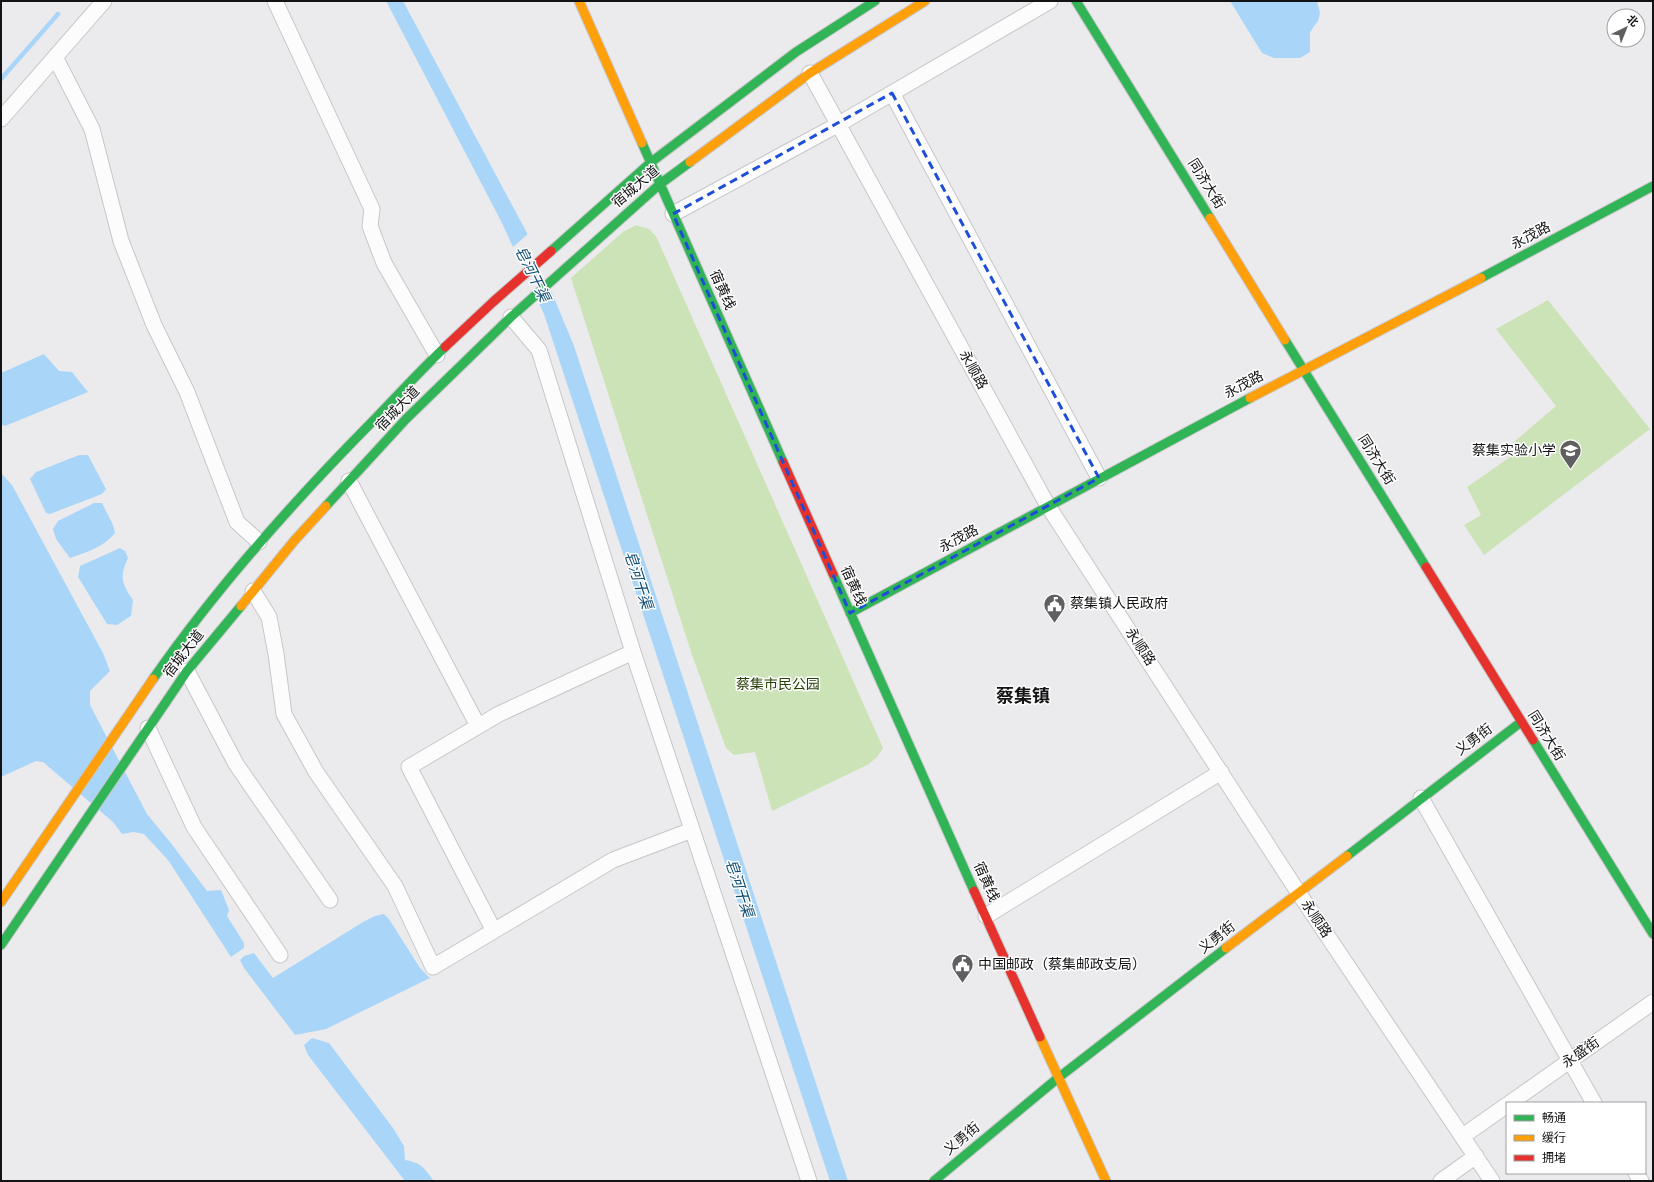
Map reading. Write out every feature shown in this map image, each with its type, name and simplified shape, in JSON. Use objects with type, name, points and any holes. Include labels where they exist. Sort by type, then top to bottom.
[{"type":"main road","name":"宿黄线","points":[[579,1],[850,613],[1058,1078],[1106,1181]]},
{"type":"main road","name":"宿城大道","points":[[1,902],[180,640],[259,542],[335,459],[437,355],[493,302],[650,162],[796,52],[874,1]]},
{"type":"main road","name":"宿城大道","points":[[1,946],[188,671],[294,541],[406,419],[511,317],[574,259],[660,184],[810,72],[925,1]]},
{"type":"main road","name":"同济大街","points":[[1076,1],[1653,934]]},
{"type":"main road","name":"永茂路","points":[[850,613],[1099,478],[1135,461],[1304,369],[1653,186]]},
{"type":"main road","name":"义勇街","points":[[934,1181],[1058,1078],[1521,722]]},
{"type":"street","points":[[1,119],[104,1]]},
{"type":"street","points":[[275,1],[372,209],[370,226],[384,263],[437,355]]},
{"type":"street","points":[[673,214],[839,124],[1050,1]]},
{"type":"street","points":[[55,57],[92,129],[121,241],[154,325],[187,392],[237,522],[259,542]]},
{"type":"street","name":"永顺路","points":[[810,72],[1048,506],[1298,892],[1492,1181]]},
{"type":"street","points":[[892,93],[1099,478]]},
{"type":"street","points":[[511,317],[539,350],[632,652],[809,1181]]},
{"type":"street","points":[[349,481],[478,726]]},
{"type":"street","points":[[253,591],[269,617],[276,654],[284,714],[316,772],[395,886],[433,967],[613,860],[692,830]]},
{"type":"street","points":[[494,931],[409,767],[499,714],[632,652]]},
{"type":"street","points":[[188,671],[236,764],[330,900]]},
{"type":"street","points":[[148,728],[194,826],[280,955]]},
{"type":"street","points":[[986,916],[1221,772]]},
{"type":"street","points":[[1421,798],[1593,1102]]},
{"type":"street","name":"永盛街","points":[[1511,1102],[1653,1002]]},
{"type":"street","points":[[1463,1136],[1506,1106]]},
{"type":"street","points":[[1441,1181],[1476,1156]]},
{"type":"highlighted area","points":[[892,93],[1099,478],[850,613],[673,214]]},
{"type":"green space","name":"蔡集市民公园","points":[[636,225],[649,229],[656,236],[883,748],[877,757],[869,764],[772,811],[755,752],[734,755],[726,748],[692,655],[571,278],[623,232]]},
{"type":"green space","points":[[1548,300],[1650,429],[1484,555],[1464,525],[1481,515],[1467,487],[1513,455],[1508,447],[1556,406],[1496,329]]},
{"type":"water","name":"皂河干渠","points":[[386,1],[403,1],[527,233],[574,346],[848,1181],[830,1181],[544,314],[501,221]]},
{"type":"water","points":[[1230,1],[1317,1],[1320,13],[1318,21],[1310,32],[1310,52],[1300,58],[1274,58],[1262,53]]},
{"type":"water","points":[[44,354],[59,371],[72,372],[88,392],[5,426],[1,424],[1,373]]},
{"type":"water","points":[[79,455],[88,455],[106,489],[102,494],[50,514],[46,513],[30,479],[36,472]]},
{"type":"water","points":[[1,473],[12,485],[103,653],[110,671],[90,691],[90,705],[147,814],[207,891],[221,890],[229,910],[227,916],[244,943],[244,948],[231,957],[168,860],[144,834],[134,832],[122,834],[113,822],[43,762],[36,761],[1,777]]},
{"type":"water","points":[[94,503],[102,503],[113,525],[115,533],[106,542],[89,551],[70,558],[56,539],[53,529],[58,521]]},
{"type":"water","points":[[120,548],[125,551],[128,558],[123,570],[123,580],[126,589],[133,600],[131,616],[117,625],[107,624],[78,577],[80,566]]},
{"type":"water","points":[[384,914],[389,919],[420,968],[430,978],[326,1029],[295,1035],[244,968],[240,960],[244,956],[254,953],[273,978],[363,922],[375,916]]},
{"type":"water","points":[[312,1038],[329,1043],[393,1128],[404,1146],[405,1160],[422,1167],[434,1181],[405,1181],[308,1055],[304,1045]]},
{"type":"pier","points":[[529,233],[553,289],[537,304],[512,248]]},
{"type":"waterway","points":[[1,79],[58,14]]},
{"type":"traffic: fast","points":[[551,251],[650,163],[796,52],[875,1]]},
{"type":"traffic: fast","points":[[1076,1],[1210,218]]},
{"type":"traffic: fast","points":[[642,143],[783,462]]},
{"type":"traffic: fast","points":[[326,506],[406,419],[511,317],[660,184],[690,162]]},
{"type":"traffic: fast","points":[[1481,278],[1653,186]]},
{"type":"traffic: fast","points":[[1285,340],[1426,567]]},
{"type":"traffic: fast","points":[[153,679],[203,611],[256,546],[313,484],[445,347]]},
{"type":"traffic: fast","points":[[850,613],[1250,398]]},
{"type":"traffic: fast","points":[[833,574],[974,891]]},
{"type":"traffic: fast","points":[[1,945],[187,671],[241,606]]},
{"type":"traffic: fast","points":[[1347,856],[1521,722]]},
{"type":"traffic: fast","points":[[1533,740],[1653,934]]},
{"type":"traffic: fast","points":[[934,1181],[1058,1078],[1226,948]]},
{"type":"traffic: slow","points":[[579,1],[642,143]]},
{"type":"traffic: slow","points":[[690,162],[810,73],[925,1]]},
{"type":"traffic: slow","points":[[1210,218],[1285,340]]},
{"type":"traffic: slow","points":[[1250,398],[1481,278]]},
{"type":"traffic: slow","points":[[241,606],[294,541],[326,506]]},
{"type":"traffic: slow","points":[[1,902],[153,679]]},
{"type":"traffic: slow","points":[[1226,948],[1347,856]]},
{"type":"traffic: slow","points":[[1040,1037],[1106,1181]]},
{"type":"traffic: jam","points":[[445,347],[551,251]]},
{"type":"traffic: jam","points":[[783,462],[833,574]]},
{"type":"traffic: jam","points":[[1426,567],[1533,740]]},
{"type":"traffic: jam","points":[[974,891],[1040,1037]]},
{"type":"place","name":"蔡集实验小学","points":[[1571,470]]},
{"type":"place","name":"蔡集镇人民政府","points":[[1054,624]]},
{"type":"place","name":"中国邮政（蔡集邮政支局）","points":[[963,984]]},
{"type":"district","name":"蔡集镇","points":[[1023,696]]}]
